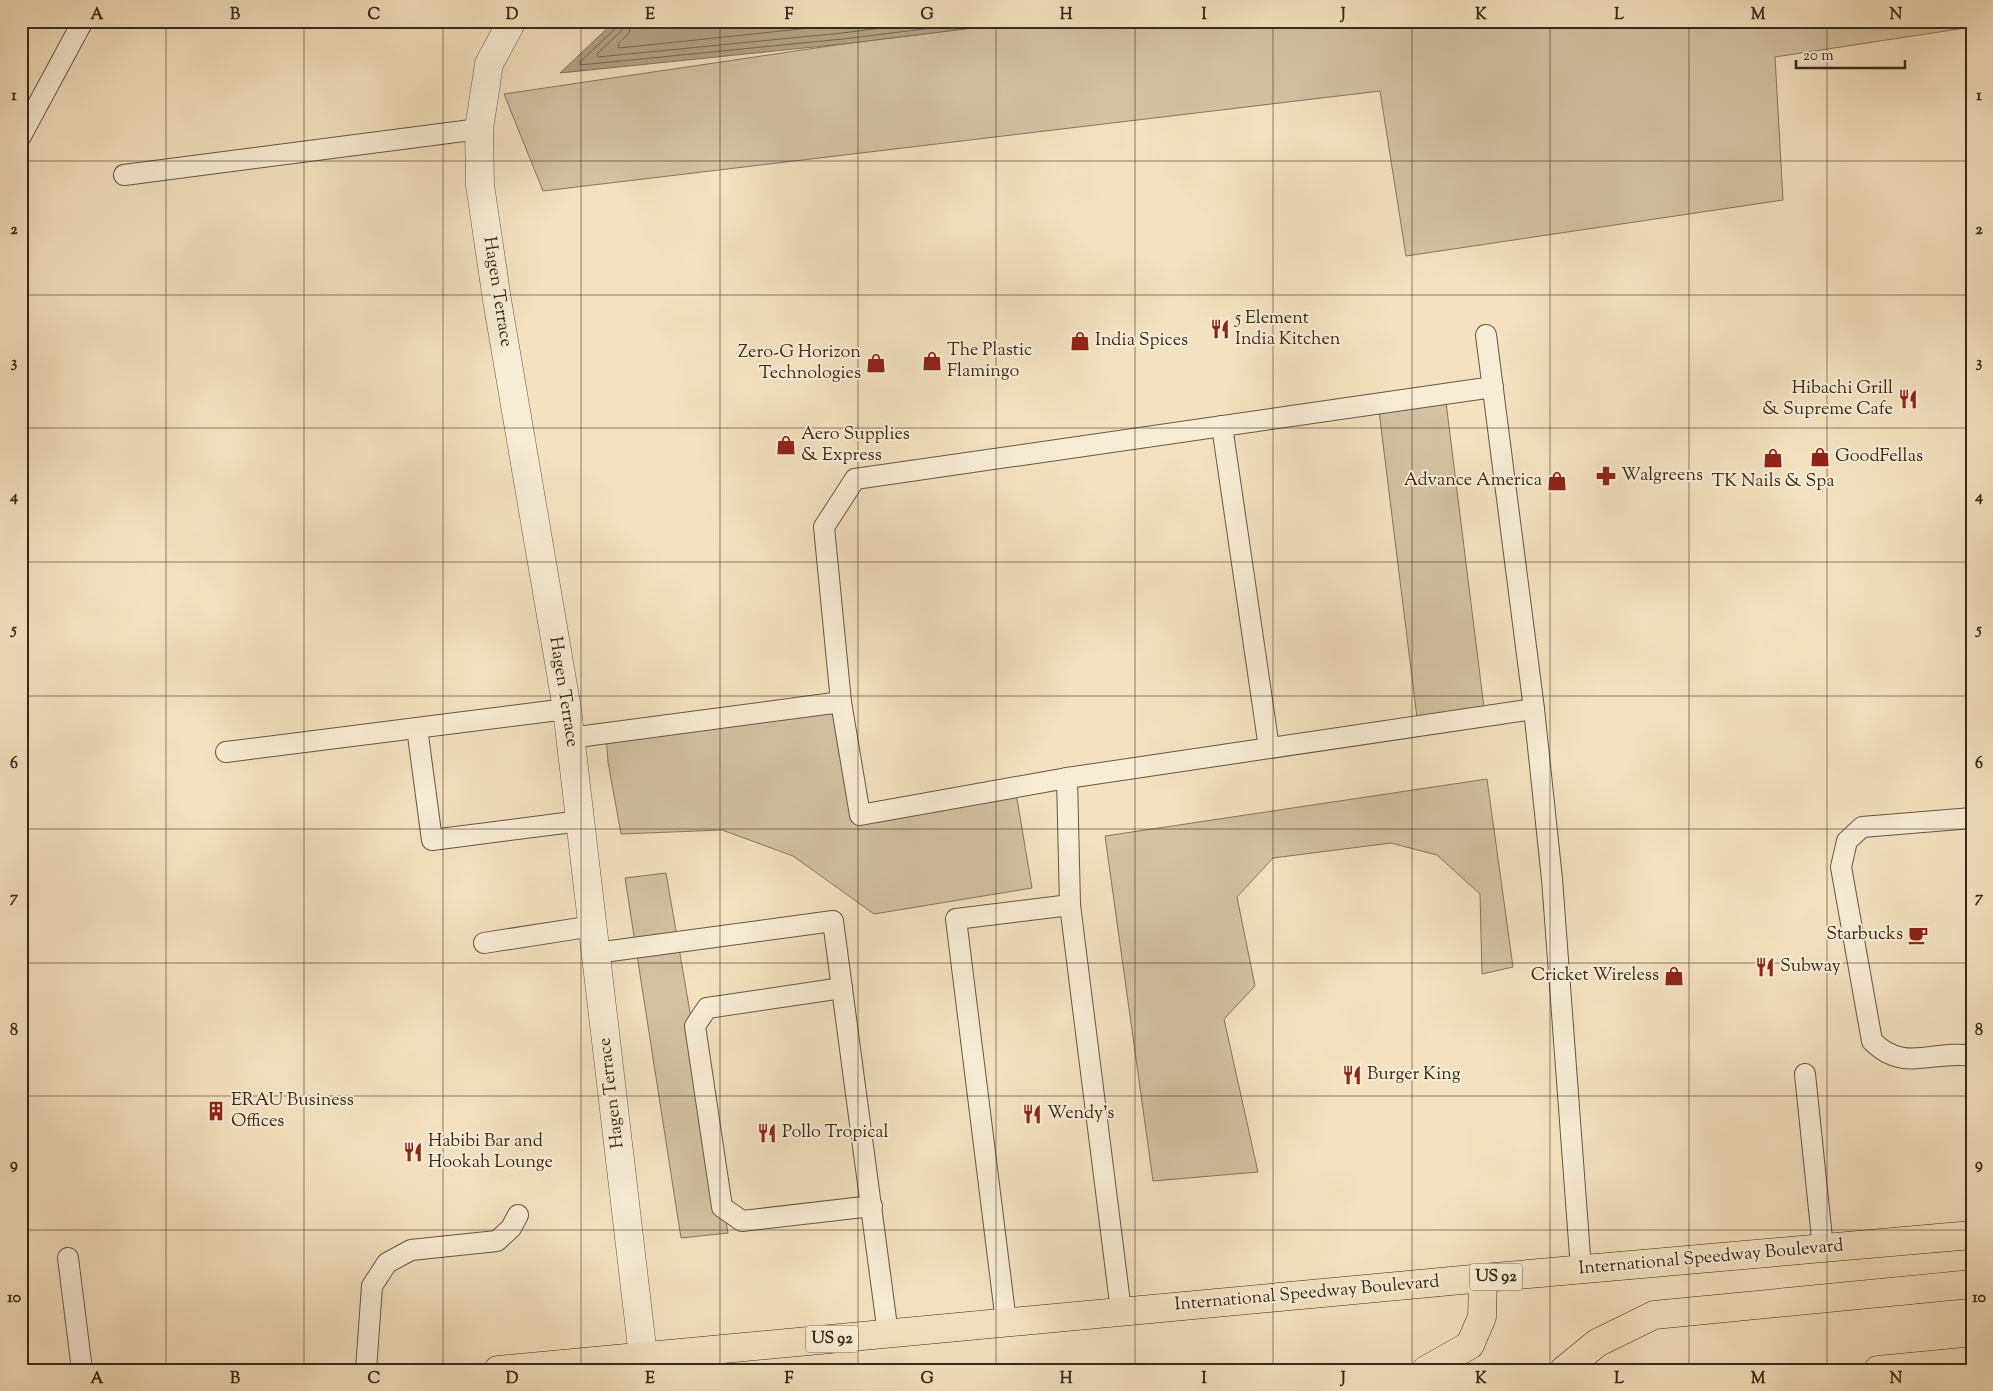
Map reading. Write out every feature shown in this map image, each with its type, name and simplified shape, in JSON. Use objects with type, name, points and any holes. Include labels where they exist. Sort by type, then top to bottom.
[{"type":"main road","name":"International Speedway Boulevard","points":[[645,1363],[1006,1322],[1972,1235]]},
{"type":"main road","points":[[1426,1370],[1470,1345],[1482,1318],[1483,1278]]},
{"type":"main road","points":[[1564,1370],[1598,1342],[1654,1315],[1972,1284]]},
{"type":"main road","points":[[1878,1370],[1972,1361]]},
{"type":"main road","name":"US 92","points":[[498,1370],[645,1363]]},
{"type":"street","name":"Hagen Terrace","points":[[512,21],[489,64],[480,129],[480,185],[567,709],[645,1363]]},
{"type":"lane","points":[[21,136],[83,21]]},
{"type":"lane","points":[[124,175],[480,129]]},
{"type":"lane","points":[[1486,335],[1534,709],[1552,879],[1580,1269]]},
{"type":"lane","points":[[1493,387],[855,479],[824,527],[841,702],[860,814],[1067,778],[1534,709]]},
{"type":"lane","points":[[1222,426],[1269,748]]},
{"type":"lane","points":[[570,738],[841,702]]},
{"type":"lane","points":[[226,752],[567,709]]},
{"type":"lane","points":[[417,728],[432,840],[580,821]]},
{"type":"lane","points":[[1067,778],[1070,905],[1121,1312]]},
{"type":"lane","points":[[1972,818],[1862,827],[1847,841],[1841,867],[1872,1041],[1882,1052],[1895,1057],[1915,1060],[1957,1054],[1972,1056]]},
{"type":"lane","points":[[1006,1322],[956,919],[1070,905]]},
{"type":"lane","points":[[596,953],[833,921],[888,1334]]},
{"type":"lane","points":[[484,943],[592,926]]},
{"type":"lane","points":[[842,988],[707,1008],[695,1026],[722,1206],[742,1221],[872,1206]]},
{"type":"lane","points":[[1805,1074],[1823,1248]]},
{"type":"lane","points":[[366,1370],[372,1286],[387,1263],[411,1250],[497,1241],[511,1228],[518,1215]]},
{"type":"lane","points":[[68,1258],[82,1370]]},
{"type":"shaded area","points":[[1029,21],[1972,21],[1972,27],[1775,57],[1783,200],[1406,256],[1380,91],[543,191],[504,94],[843,44]]},
{"type":"shaded area","points":[[1445,394],[1485,716],[1418,726],[1378,403]]},
{"type":"shaded area","points":[[841,702],[860,814],[1015,787],[1032,888],[874,914],[793,856],[722,830],[621,834],[608,762],[606,734]]},
{"type":"shaded area","points":[[1487,779],[1513,967],[1482,974],[1480,894],[1437,855],[1391,843],[1273,858],[1237,897],[1255,986],[1224,1019],[1258,1172],[1153,1181],[1105,836]]},
{"type":"shaded area","points":[[666,873],[728,1233],[681,1238],[625,878]]},
{"type":"water","points":[[615,21],[1029,21],[843,44],[560,73]]},
{"type":"place","name":"5 Element India Kitchen","points":[[1220,329]]},
{"type":"place","name":"India Spices","points":[[1080,341]]},
{"type":"place","name":"The Plastic Flamingo","points":[[932,361]]},
{"type":"place","name":"Zero-G Horizon Technologies","points":[[876,363]]},
{"type":"place","name":"Hibachi Grill & Supreme Cafe","points":[[1908,399]]},
{"type":"place","name":"Aero Supplies & Express","points":[[786,445]]},
{"type":"place","name":"GoodFellas","points":[[1820,457]]},
{"type":"place","name":"TK Nails & Spa","points":[[1773,458]]},
{"type":"place","name":"Walgreens","points":[[1606,476]]},
{"type":"place","name":"Advance America","points":[[1557,481]]},
{"type":"place","name":"Starbucks","points":[[1918,935]]},
{"type":"place","name":"Subway","points":[[1765,967]]},
{"type":"place","name":"Cricket Wireless","points":[[1674,976]]},
{"type":"place","name":"Burger King","points":[[1352,1075]]},
{"type":"place","name":"ERAU Business Offices","points":[[216,1111]]},
{"type":"place","name":"Wendy's","points":[[1032,1114]]},
{"type":"place","name":"Pollo Tropical","points":[[767,1133]]},
{"type":"place","name":"Habibi Bar and Hookah Lounge","points":[[413,1152]]}]
